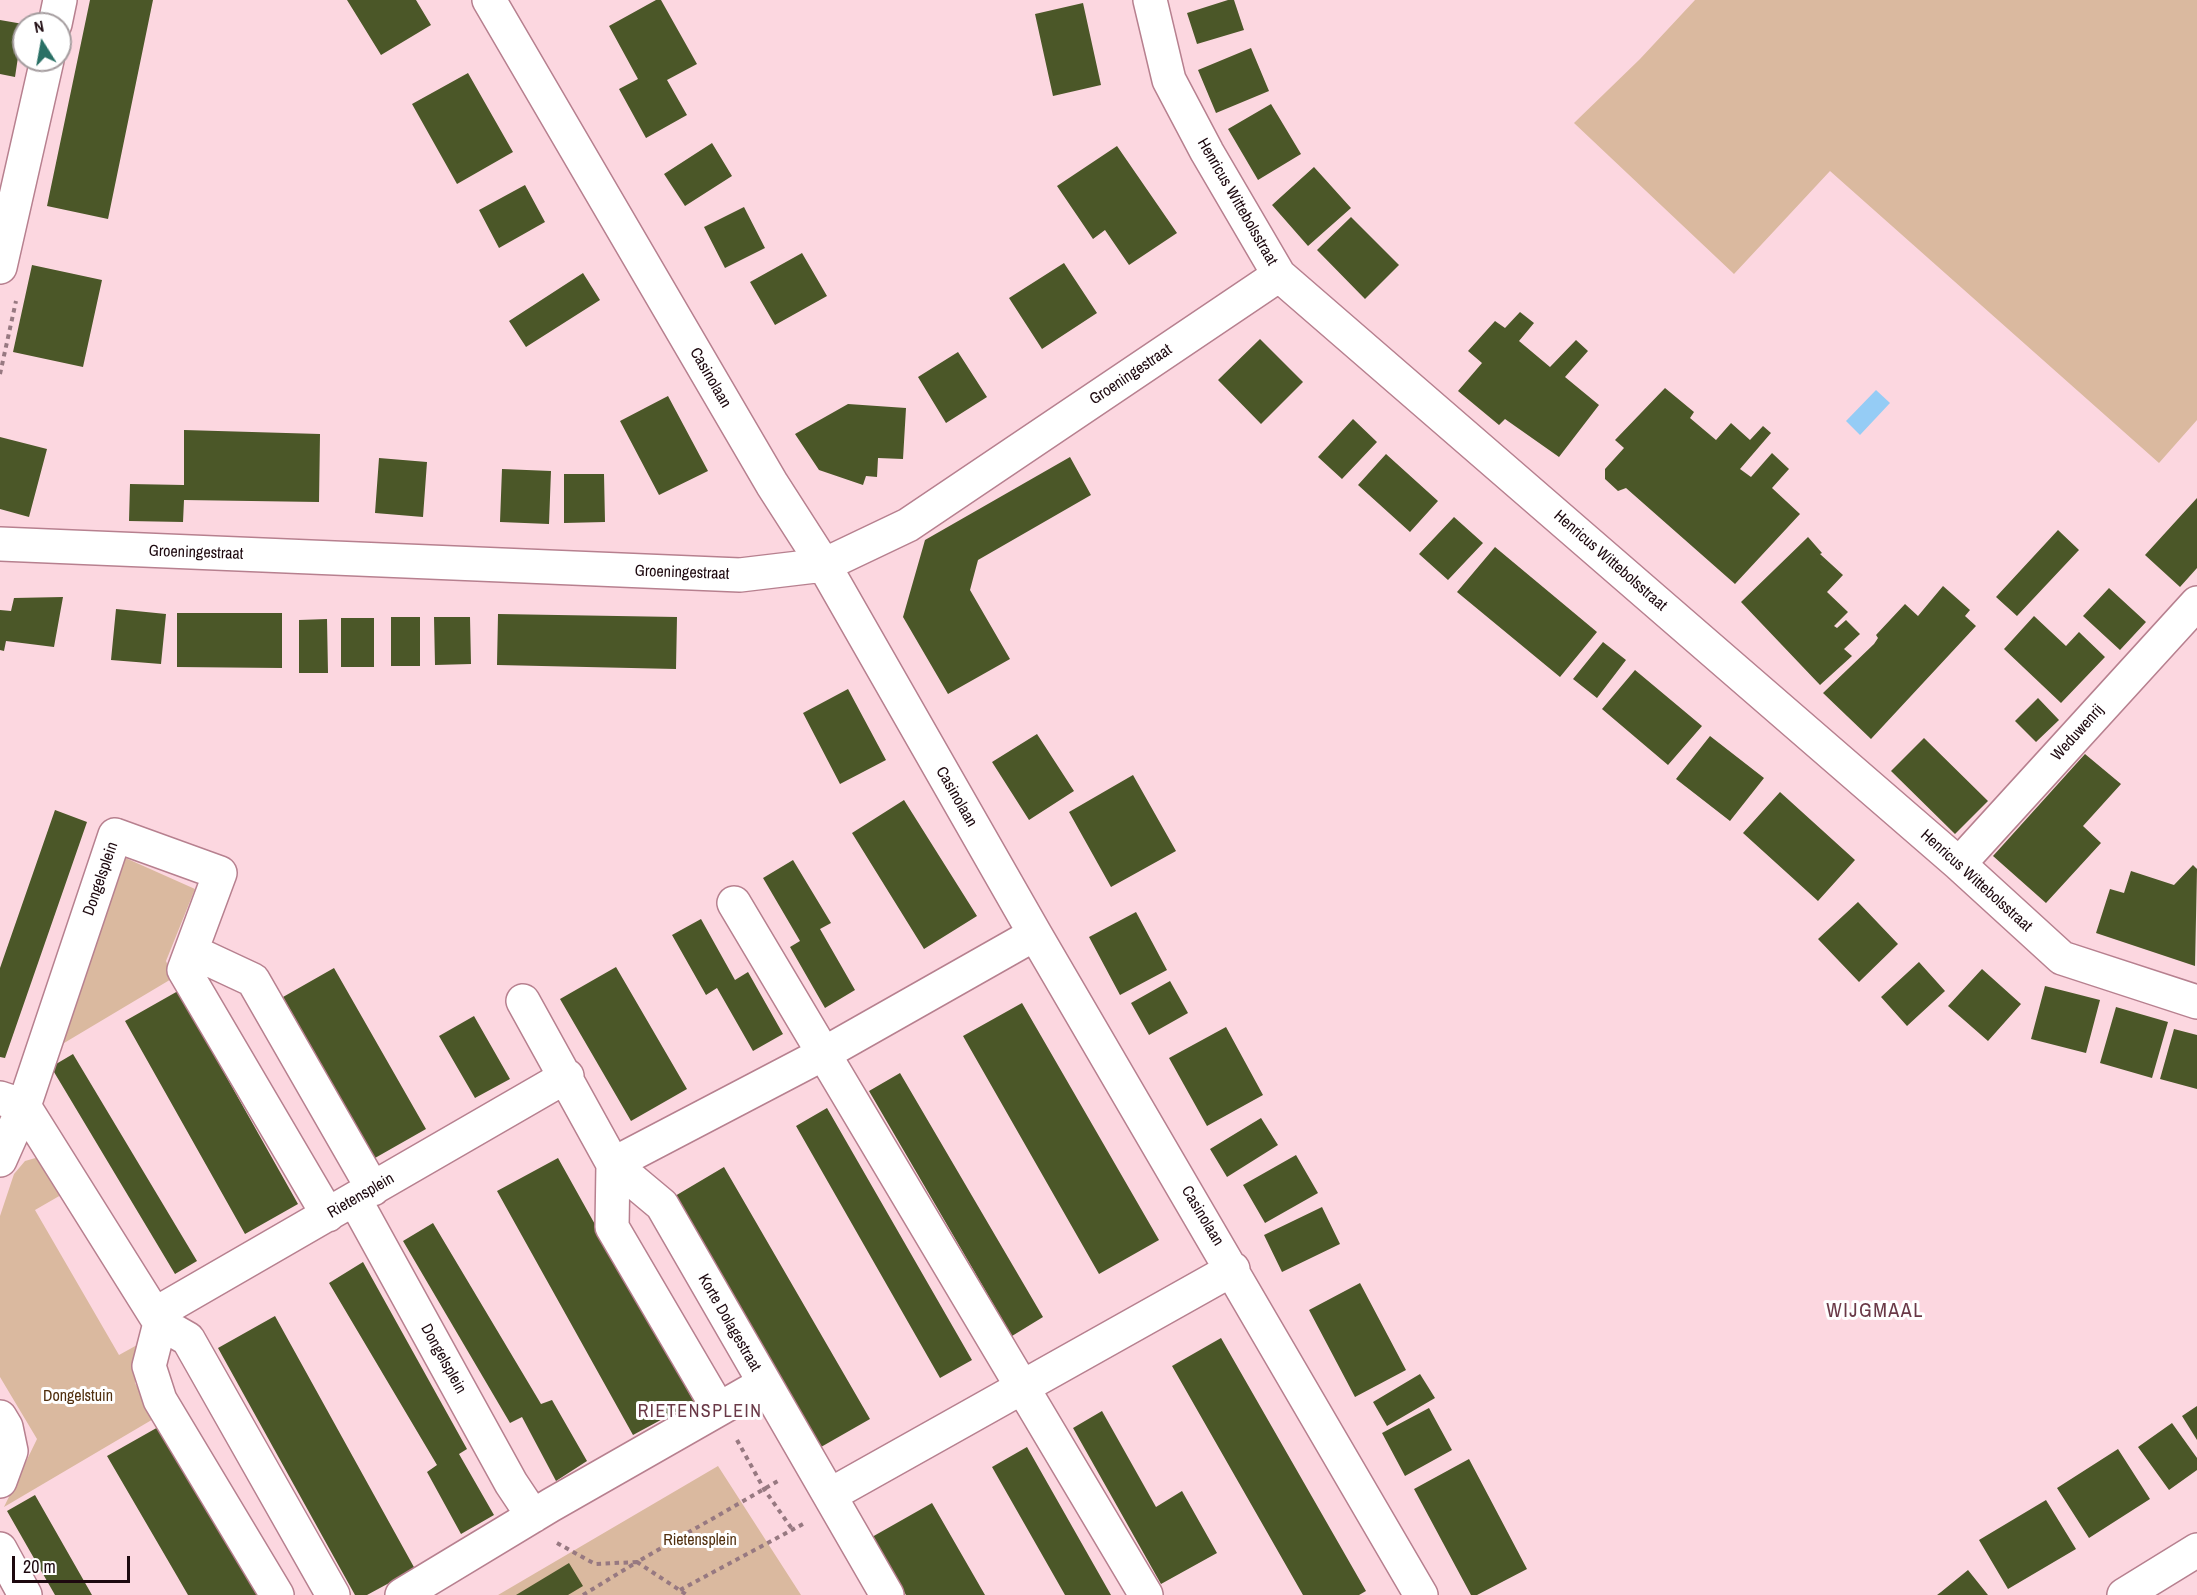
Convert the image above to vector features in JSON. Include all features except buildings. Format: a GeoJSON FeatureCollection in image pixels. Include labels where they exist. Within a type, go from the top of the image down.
{"type":"FeatureCollection","features":[{"type":"Feature","properties":{"kind":"street","name":"Casinolaan"},"geometry":{"type":"LineString","coordinates":[[489,0],[772,484],[824,565],[1035,934],[1233,1269],[1420,1595]]}},
{"type":"Feature","properties":{"kind":"street","name":"Henricus Wittebolsstraat"},"geometry":{"type":"LineString","coordinates":[[1150,0],[1169,80],[1207,152],[1279,275],[1959,864],[2062,958],[2197,1002]]}},
{"type":"Feature","properties":{"kind":"street"},"geometry":{"type":"LineString","coordinates":[[0,267],[44,72]]}},
{"type":"Feature","properties":{"kind":"street","name":"Groeningestraat"},"geometry":{"type":"LineString","coordinates":[[0,544],[740,575],[824,565],[908,525],[1279,275]]}},
{"type":"Feature","properties":{"kind":"street","name":"Weduwenrij"},"geometry":{"type":"LineString","coordinates":[[1959,864],[2197,603]]}},
{"type":"Feature","properties":{"kind":"street","name":"Dongelsplein"},"geometry":{"type":"LineString","coordinates":[[12,1102],[115,835],[220,873],[193,952],[184,970],[352,1201]]}},
{"type":"Feature","properties":{"kind":"street"},"geometry":{"type":"LineString","coordinates":[[734,903],[1146,1595]]}},
{"type":"Feature","properties":{"kind":"street"},"geometry":{"type":"LineString","coordinates":[[613,1164],[825,1053],[1035,934]]}},
{"type":"Feature","properties":{"kind":"street","name":"Dongelsplein"},"geometry":{"type":"LineString","coordinates":[[193,952],[253,980],[352,1201],[533,1516]]}},
{"type":"Feature","properties":{"kind":"street","name":"Korte Dolagestraat"},"geometry":{"type":"LineString","coordinates":[[523,1000],[567,1076],[613,1164],[662,1205],[763,1384],[887,1595]]}},
{"type":"Feature","properties":{"kind":"street","name":"Rietensplein"},"geometry":{"type":"LineString","coordinates":[[158,1318],[352,1201],[567,1076]]}},
{"type":"Feature","properties":{"kind":"street"},"geometry":{"type":"LineString","coordinates":[[0,1160],[12,1102]]}},
{"type":"Feature","properties":{"kind":"street"},"geometry":{"type":"LineString","coordinates":[[12,1102],[158,1318],[188,1339],[333,1595]]}},
{"type":"Feature","properties":{"kind":"street","name":"Korte Dolagestraat"},"geometry":{"type":"LineString","coordinates":[[613,1164],[612,1227],[718,1408]]}},
{"type":"Feature","properties":{"kind":"street"},"geometry":{"type":"LineString","coordinates":[[833,1502],[1022,1387],[1233,1269]]}},
{"type":"Feature","properties":{"kind":"street"},"geometry":{"type":"LineString","coordinates":[[158,1318],[149,1366],[160,1400],[277,1595]]}},
{"type":"Feature","properties":{"kind":"street"},"geometry":{"type":"LineString","coordinates":[[402,1595],[533,1516],[763,1384]]}},
{"type":"Feature","properties":{"kind":"street"},"geometry":{"type":"LineString","coordinates":[[0,1417],[6,1427],[11,1451],[0,1481]]}},
{"type":"Feature","properties":{"kind":"street"},"geometry":{"type":"LineString","coordinates":[[0,1549],[25,1595]]}},
{"type":"Feature","properties":{"kind":"street"},"geometry":{"type":"LineString","coordinates":[[2124,1595],[2197,1550]]}},
{"type":"Feature","properties":{"kind":"path"},"geometry":{"type":"LineString","coordinates":[[718,1408],[764,1489],[792,1529]]}},
{"type":"Feature","properties":{"kind":"path"},"geometry":{"type":"LineString","coordinates":[[583,1595],[809,1462]]}},
{"type":"Feature","properties":{"kind":"path"},"geometry":{"type":"LineString","coordinates":[[680,1590],[792,1529],[833,1502]]}},
{"type":"Feature","properties":{"kind":"path"},"geometry":{"type":"LineString","coordinates":[[533,1516],[551,1540],[595,1564],[637,1562],[687,1595]]}},
{"type":"Feature","properties":{"kind":"green space"},"geometry":{"type":"Polygon","coordinates":[[[1695,0],[2197,0],[2197,420],[2159,463],[1830,171],[1734,274],[1574,123],[1640,59],[1695,0]]]}},
{"type":"Feature","properties":{"kind":"green space"},"geometry":{"type":"Polygon","coordinates":[[[121,856],[195,889],[166,961],[173,978],[49,1052],[121,856]]]}},
{"type":"Feature","properties":{"kind":"green space","name":"Dongelstuin"},"geometry":{"type":"Polygon","coordinates":[[[39,1157],[61,1195],[35,1210],[119,1355],[148,1339],[135,1383],[155,1418],[4,1507],[37,1439],[0,1377],[0,1216],[14,1174],[25,1161],[39,1157]]]}},
{"type":"Feature","properties":{"kind":"green space","name":"Rietensplein"},"geometry":{"type":"Polygon","coordinates":[[[718,1466],[801,1595],[498,1595],[718,1466]]]}},
{"type":"Feature","properties":{"kind":"water"},"geometry":{"type":"Polygon","coordinates":[[[1876,390],[1890,403],[1860,435],[1846,421],[1876,390]]]}},
{"type":"Feature","properties":{"kind":"district","name":"WIJGMAAL"},"geometry":{"type":"Point","coordinates":[1875,1312]}},
{"type":"Feature","properties":{"kind":"district","name":"RIETENSPLEIN"},"geometry":{"type":"Point","coordinates":[700,1412]}}]}
